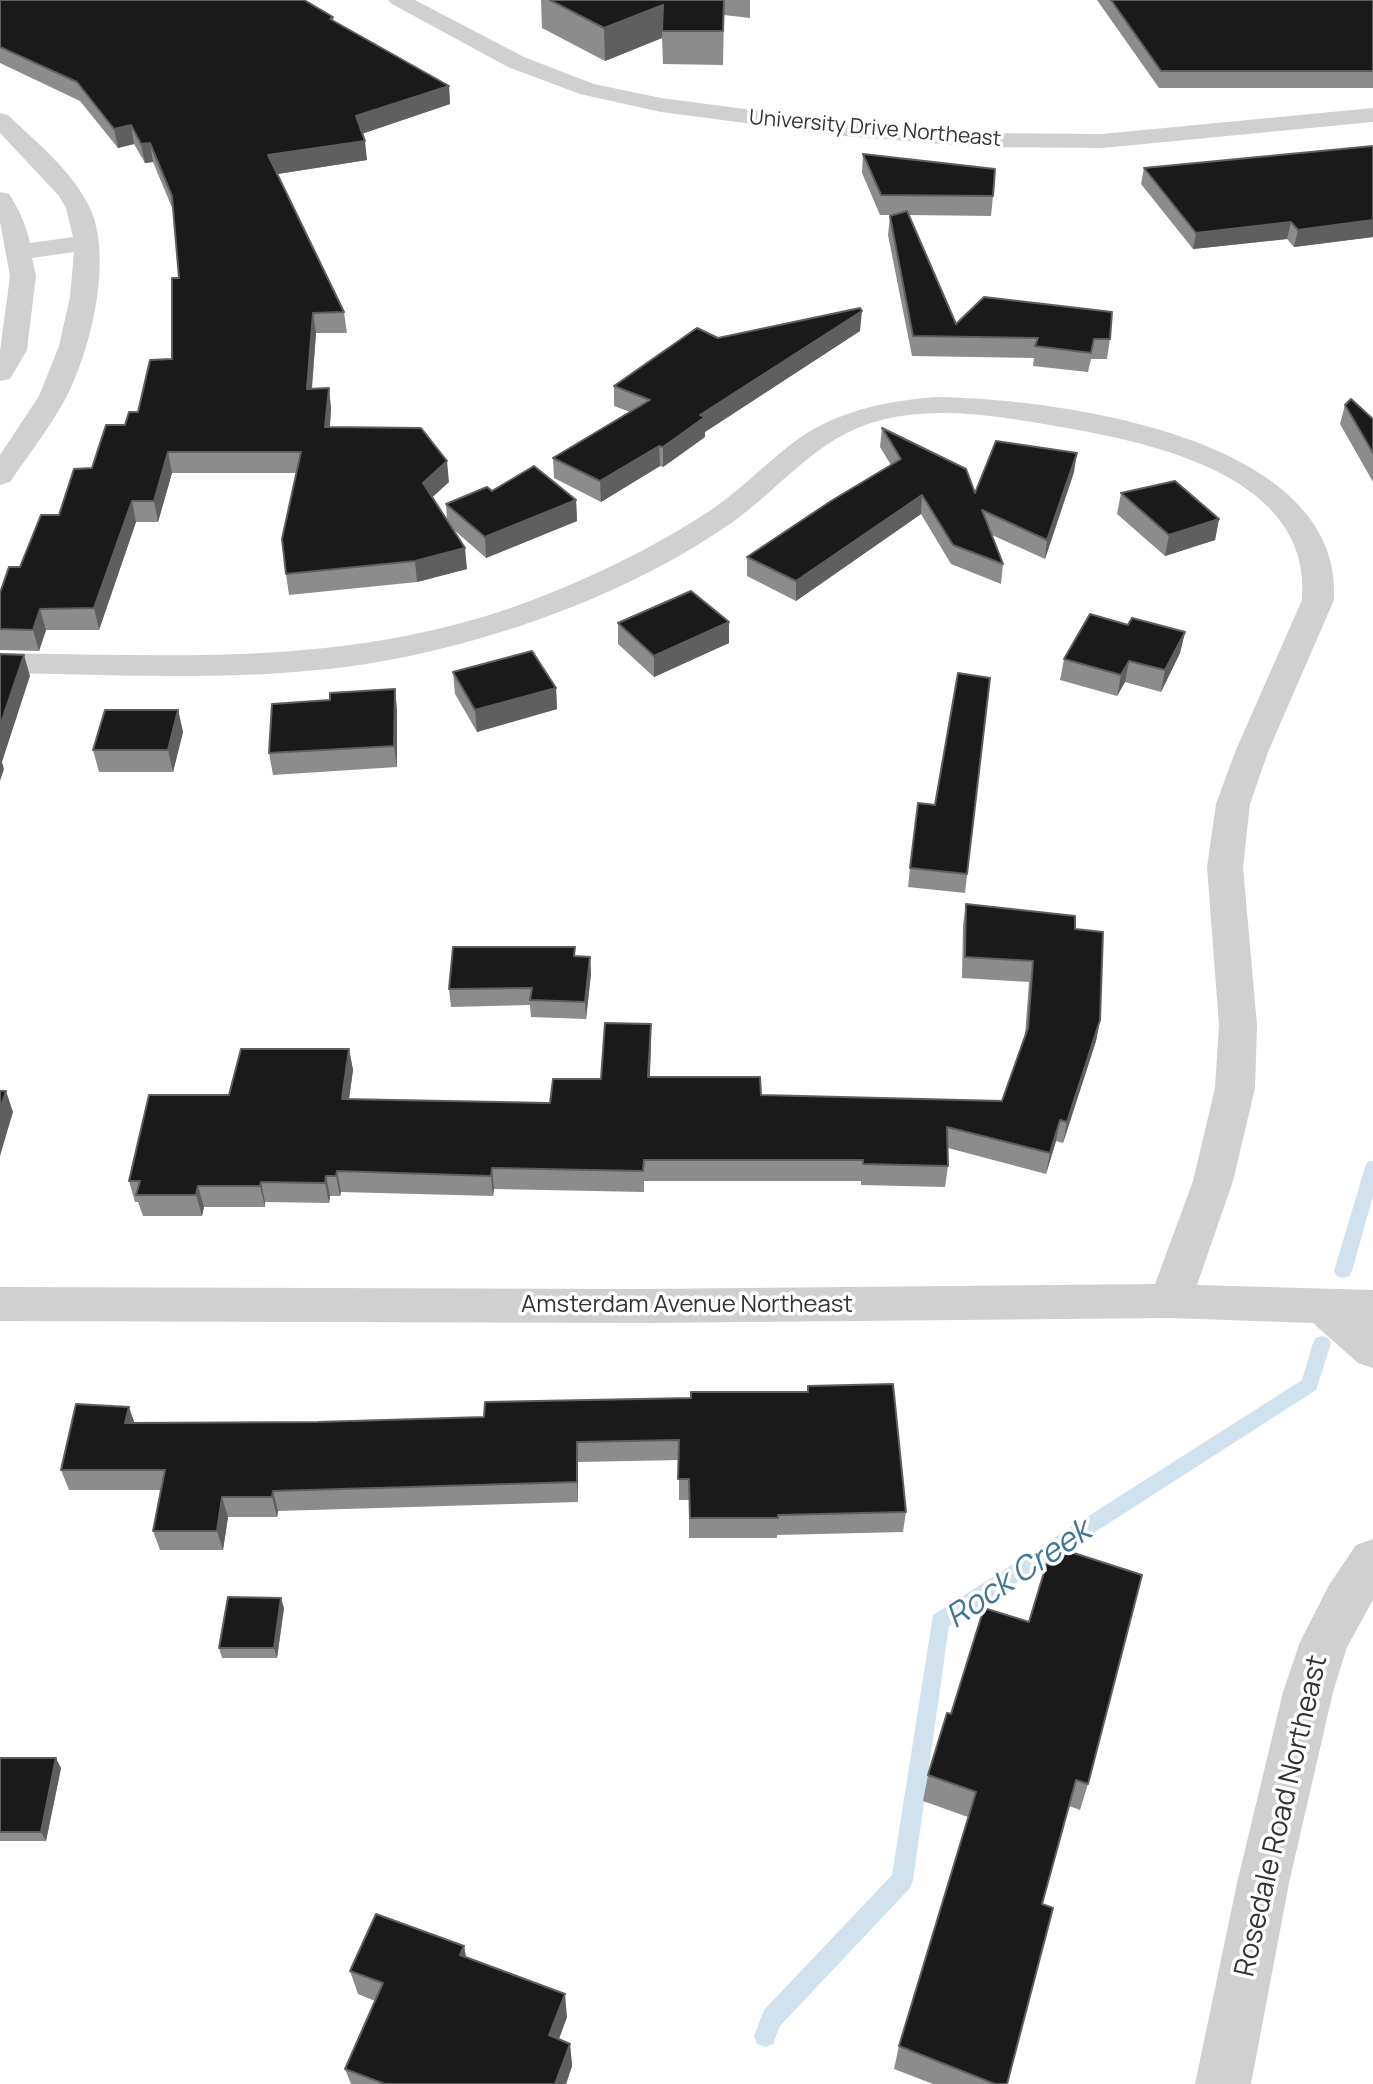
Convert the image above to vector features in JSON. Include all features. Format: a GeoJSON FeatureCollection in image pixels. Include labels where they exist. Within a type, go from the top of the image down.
{"type":"FeatureCollection","features":[{"type":"Feature","properties":{"kind":"street","name":"University Drive Northeast"},"geometry":{"type":"LineString","coordinates":[[399,0],[516,62],[588,89],[661,105],[844,129],[980,140],[1091,141],[1186,135],[1373,115]]}},
{"type":"Feature","properties":{"kind":"street"},"geometry":{"type":"LineString","coordinates":[[0,120],[53,174],[79,209],[88,258],[80,319],[58,388],[0,476]]}},
{"type":"Feature","properties":{"kind":"street"},"geometry":{"type":"LineString","coordinates":[[0,200],[14,225],[23,276],[14,350],[0,373]]}},
{"type":"Feature","properties":{"kind":"street"},"geometry":{"type":"LineString","coordinates":[[19,252],[85,243]]}},
{"type":"Feature","properties":{"kind":"street"},"geometry":{"type":"LineString","coordinates":[[0,663],[251,665],[389,651],[477,630],[550,606],[611,579],[719,517],[757,489],[797,453],[832,431],[874,413],[902,408],[980,406],[1104,426],[1213,456],[1246,474],[1270,493],[1301,526],[1311,546],[1321,580],[1318,600],[1248,760],[1232,805],[1226,848],[1225,896],[1236,1024],[1236,1086],[1217,1162],[1170,1301]]}},
{"type":"Feature","properties":{"kind":"street","name":"Amsterdam Avenue Northeast"},"geometry":{"type":"LineString","coordinates":[[0,1304],[643,1307],[1170,1301],[1373,1308]]}},
{"type":"Feature","properties":{"kind":"street"},"geometry":{"type":"LineString","coordinates":[[1322,1307],[1348,1326],[1373,1350]]}},
{"type":"Feature","properties":{"kind":"street","name":"Rosedale Road Northeast"},"geometry":{"type":"LineString","coordinates":[[1223,2084],[1263,1884],[1308,1692],[1324,1642],[1346,1600],[1373,1560]]}},
{"type":"Feature","properties":{"kind":"building"},"geometry":{"type":"Polygon","coordinates":[[[0,0],[304,0],[333,17],[330,19],[449,86],[356,116],[365,141],[268,155],[344,312],[313,313],[307,389],[329,388],[325,427],[421,428],[447,461],[423,483],[465,548],[415,561],[286,574],[282,539],[301,452],[168,452],[154,501],[132,501],[94,608],[40,609],[33,630],[0,629],[0,593],[9,567],[20,567],[41,515],[59,515],[74,469],[92,468],[106,425],[125,425],[129,412],[138,412],[150,360],[172,359],[172,278],[179,278],[172,196],[150,143],[141,144],[131,125],[114,129],[77,82],[0,47],[0,0]]]}},
{"type":"Feature","properties":{"kind":"building"},"geometry":{"type":"Polygon","coordinates":[[[550,0],[724,0],[723,31],[662,31],[663,5],[604,28],[550,0]]]}},
{"type":"Feature","properties":{"kind":"building"},"geometry":{"type":"Polygon","coordinates":[[[1111,0],[1373,0],[1373,71],[1161,71],[1111,0]]]}},
{"type":"Feature","properties":{"kind":"building"},"geometry":{"type":"Polygon","coordinates":[[[1373,146],[1373,220],[1298,230],[1291,222],[1196,233],[1144,168],[1373,146]]]}},
{"type":"Feature","properties":{"kind":"building"},"geometry":{"type":"Polygon","coordinates":[[[863,154],[995,169],[993,196],[881,195],[863,154]]]}},
{"type":"Feature","properties":{"kind":"building"},"geometry":{"type":"Polygon","coordinates":[[[907,211],[956,324],[984,297],[1112,312],[1110,339],[1094,339],[1091,353],[1035,346],[1038,338],[913,336],[890,216],[907,211]]]}},
{"type":"Feature","properties":{"kind":"building"},"geometry":{"type":"Polygon","coordinates":[[[860,308],[862,311],[700,415],[705,417],[663,447],[659,446],[600,481],[553,458],[650,400],[614,386],[697,328],[718,338],[860,308]]]}},
{"type":"Feature","properties":{"kind":"building"},"geometry":{"type":"Polygon","coordinates":[[[1351,399],[1373,419],[1373,453],[1345,405],[1351,399]]]}},
{"type":"Feature","properties":{"kind":"building"},"geometry":{"type":"Polygon","coordinates":[[[882,428],[966,469],[975,493],[996,441],[1077,453],[1047,540],[982,510],[1003,564],[953,545],[922,495],[796,581],[747,557],[831,501],[901,459],[882,428]]]}},
{"type":"Feature","properties":{"kind":"building"},"geometry":{"type":"Polygon","coordinates":[[[534,466],[576,500],[485,537],[446,504],[487,487],[492,491],[534,466]]]}},
{"type":"Feature","properties":{"kind":"building"},"geometry":{"type":"Polygon","coordinates":[[[1175,481],[1219,519],[1169,535],[1121,493],[1175,481]]]}},
{"type":"Feature","properties":{"kind":"building"},"geometry":{"type":"Polygon","coordinates":[[[691,591],[729,622],[654,656],[618,623],[691,591]]]}},
{"type":"Feature","properties":{"kind":"building"},"geometry":{"type":"Polygon","coordinates":[[[1090,614],[1128,625],[1132,618],[1185,632],[1165,670],[1129,661],[1121,675],[1064,659],[1090,614]]]}},
{"type":"Feature","properties":{"kind":"building"},"geometry":{"type":"Polygon","coordinates":[[[532,651],[556,688],[475,710],[453,672],[532,651]]]}},
{"type":"Feature","properties":{"kind":"building"},"geometry":{"type":"Polygon","coordinates":[[[0,654],[24,655],[0,726],[0,654]]]}},
{"type":"Feature","properties":{"kind":"building"},"geometry":{"type":"Polygon","coordinates":[[[958,673],[990,678],[967,874],[910,868],[918,803],[935,805],[958,673]]]}},
{"type":"Feature","properties":{"kind":"building"},"geometry":{"type":"Polygon","coordinates":[[[395,689],[394,746],[269,753],[272,704],[330,700],[330,693],[395,689]]]}},
{"type":"Feature","properties":{"kind":"building"},"geometry":{"type":"Polygon","coordinates":[[[105,710],[178,710],[168,750],[93,750],[105,710]]]}},
{"type":"Feature","properties":{"kind":"building"},"geometry":{"type":"Polygon","coordinates":[[[966,904],[1075,916],[1075,929],[1103,932],[1100,1020],[1067,1122],[1060,1120],[1050,1153],[947,1127],[948,1166],[863,1164],[863,1160],[644,1160],[643,1171],[492,1168],[491,1176],[337,1171],[336,1176],[326,1176],[325,1183],[261,1182],[260,1186],[198,1186],[196,1195],[136,1195],[140,1181],[129,1181],[149,1095],[229,1095],[241,1049],[349,1049],[342,1099],[550,1103],[553,1079],[601,1079],[605,1023],[651,1024],[648,1077],[760,1077],[761,1095],[1002,1101],[1028,1028],[1033,961],[965,957],[966,904]]]}},
{"type":"Feature","properties":{"kind":"building"},"geometry":{"type":"Polygon","coordinates":[[[453,947],[575,947],[574,956],[590,957],[585,1002],[530,1000],[532,988],[449,989],[453,947]]]}},
{"type":"Feature","properties":{"kind":"building"},"geometry":{"type":"Polygon","coordinates":[[[0,1091],[6,1091],[0,1109],[0,1091]]]}},
{"type":"Feature","properties":{"kind":"building"},"geometry":{"type":"Polygon","coordinates":[[[893,1384],[906,1512],[778,1515],[778,1518],[690,1518],[689,1479],[678,1479],[679,1440],[577,1442],[577,1482],[273,1491],[272,1497],[222,1497],[217,1531],[153,1531],[165,1470],[61,1470],[76,1404],[129,1407],[125,1423],[318,1422],[484,1417],[485,1402],[691,1398],[691,1392],[808,1392],[808,1386],[893,1384]]]}},
{"type":"Feature","properties":{"kind":"building"},"geometry":{"type":"Polygon","coordinates":[[[1052,1546],[1142,1575],[1088,1784],[1076,1780],[1042,1904],[1053,1908],[1007,2084],[995,2084],[899,2046],[976,1792],[928,1775],[947,1713],[951,1714],[984,1608],[1029,1622],[1052,1546]]]}},
{"type":"Feature","properties":{"kind":"building"},"geometry":{"type":"Polygon","coordinates":[[[228,1597],[281,1598],[274,1648],[219,1648],[228,1597]]]}},
{"type":"Feature","properties":{"kind":"building"},"geometry":{"type":"Polygon","coordinates":[[[0,1758],[56,1758],[41,1832],[0,1832],[0,1758]]]}},
{"type":"Feature","properties":{"kind":"building"},"geometry":{"type":"Polygon","coordinates":[[[376,1914],[464,1946],[460,1955],[565,1994],[549,2035],[570,2044],[555,2084],[385,2084],[345,2069],[383,1983],[350,1971],[376,1914]]]}},
{"type":"Feature","properties":{"kind":"waterway","name":"Rock Creek"},"geometry":{"type":"LineString","coordinates":[[1343,1271],[1373,1167]]}},
{"type":"Feature","properties":{"kind":"waterway","name":"Rock Creek"},"geometry":{"type":"LineString","coordinates":[[765,2036],[772,2018],[902,1880],[940,1621],[1310,1385],[1322,1343]]}}]}
